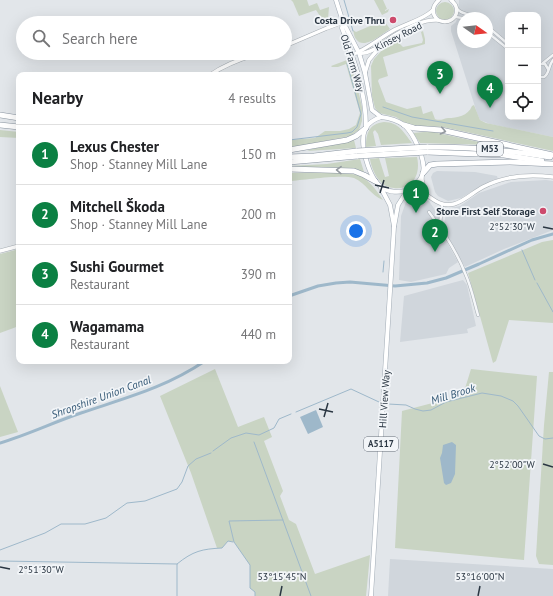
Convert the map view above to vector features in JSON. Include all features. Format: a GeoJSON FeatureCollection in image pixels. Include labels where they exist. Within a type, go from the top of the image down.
{"type":"FeatureCollection","features":[{"type":"Feature","properties":{"kind":"highway"},"geometry":{"type":"LineString","coordinates":[[0,115],[16,119]]}},
{"type":"Feature","properties":{"kind":"highway"},"geometry":{"type":"LineString","coordinates":[[0,119],[16,120]]}},
{"type":"Feature","properties":{"kind":"highway"},"geometry":{"type":"LineString","coordinates":[[0,125],[16,127]]}},
{"type":"Feature","properties":{"kind":"highway"},"geometry":{"type":"LineString","coordinates":[[404,125],[414,128],[441,130],[553,155]]}},
{"type":"Feature","properties":{"kind":"highway"},"geometry":{"type":"LineString","coordinates":[[292,149],[347,140],[356,136],[366,127]]}},
{"type":"Feature","properties":{"kind":"highway","name":"M53"},"geometry":{"type":"LineString","coordinates":[[292,157],[470,148],[553,158]]}},
{"type":"Feature","properties":{"kind":"highway","name":"M53"},"geometry":{"type":"LineString","coordinates":[[427,149],[504,155],[553,163]]}},
{"type":"Feature","properties":{"kind":"highway","name":"M53"},"geometry":{"type":"LineString","coordinates":[[292,162],[357,154]]}},
{"type":"Feature","properties":{"kind":"highway"},"geometry":{"type":"LineString","coordinates":[[423,174],[430,165],[437,164],[510,162],[553,163]]}},
{"type":"Feature","properties":{"kind":"highway"},"geometry":{"type":"LineString","coordinates":[[292,169],[354,171],[375,181]]}},
{"type":"Feature","properties":{"kind":"main road","name":"Old Farm Way"},"geometry":{"type":"LineString","coordinates":[[336,0],[343,22],[359,52],[365,73],[370,105],[375,113],[381,117]]}},
{"type":"Feature","properties":{"kind":"main road","name":"Old Farm Way"},"geometry":{"type":"LineString","coordinates":[[343,22],[342,28],[356,65],[363,97],[366,127]]}},
{"type":"Feature","properties":{"kind":"main road"},"geometry":{"type":"LineString","coordinates":[[381,117],[392,119],[404,125],[411,134],[424,162],[423,174],[418,182],[408,190],[390,192],[381,187],[375,181],[366,159],[364,148],[363,134],[366,127],[374,120],[381,117]]}},
{"type":"Feature","properties":{"kind":"main road","name":"Hill View Way"},"geometry":{"type":"LineString","coordinates":[[381,187],[390,205],[394,227]]}},
{"type":"Feature","properties":{"kind":"main road","name":"Hill View Way"},"geometry":{"type":"LineString","coordinates":[[371,596],[394,227],[398,205],[408,190]]}},
{"type":"Feature","properties":{"kind":"street"},"geometry":{"type":"LineString","coordinates":[[438,20],[434,16],[433,10],[435,3],[439,0]]}},
{"type":"Feature","properties":{"kind":"street"},"geometry":{"type":"LineString","coordinates":[[451,0],[456,7],[466,12]]}},
{"type":"Feature","properties":{"kind":"street"},"geometry":{"type":"LineString","coordinates":[[455,17],[456,0]]}},
{"type":"Feature","properties":{"kind":"street","name":"Kinsey Road"},"geometry":{"type":"LineString","coordinates":[[352,55],[394,30],[428,14],[433,10]]}},
{"type":"Feature","properties":{"kind":"street","name":"Kinsey Road"},"geometry":{"type":"LineString","coordinates":[[359,52],[363,53],[381,46],[406,29],[430,20],[446,22],[455,17]]}},
{"type":"Feature","properties":{"kind":"street"},"geometry":{"type":"LineString","coordinates":[[292,43],[343,22]]}},
{"type":"Feature","properties":{"kind":"street"},"geometry":{"type":"LineString","coordinates":[[493,31],[505,41]]}},
{"type":"Feature","properties":{"kind":"street"},"geometry":{"type":"LineString","coordinates":[[493,37],[507,48]]}},
{"type":"Feature","properties":{"kind":"street"},"geometry":{"type":"LineString","coordinates":[[365,73],[369,60],[381,46]]}},
{"type":"Feature","properties":{"kind":"street"},"geometry":{"type":"LineString","coordinates":[[548,69],[543,63],[553,55]]}},
{"type":"Feature","properties":{"kind":"street"},"geometry":{"type":"LineString","coordinates":[[216,72],[241,60]]}},
{"type":"Feature","properties":{"kind":"street"},"geometry":{"type":"LineString","coordinates":[[541,78],[546,76],[549,65],[553,60]]}},
{"type":"Feature","properties":{"kind":"street"},"geometry":{"type":"LineString","coordinates":[[423,174],[422,180],[425,193]]}},
{"type":"Feature","properties":{"kind":"street"},"geometry":{"type":"LineString","coordinates":[[408,190],[425,193],[431,199],[442,204],[453,204],[483,187],[506,179],[519,176],[553,177]]}},
{"type":"Feature","properties":{"kind":"street"},"geometry":{"type":"LineString","coordinates":[[440,226],[442,204]]}},
{"type":"Feature","properties":{"kind":"street"},"geometry":{"type":"LineString","coordinates":[[429,212],[440,226],[462,265],[478,315]]}},
{"type":"Feature","properties":{"kind":"street"},"geometry":{"type":"LineString","coordinates":[[0,251],[16,247]]}},
{"type":"Feature","properties":{"kind":"shaded area"},"geometry":{"type":"Polygon","coordinates":[[[459,0],[553,0],[553,137],[490,124],[480,120],[451,31],[451,26],[456,22],[457,18],[457,48],[493,48],[493,12],[458,12],[459,0]]]}},
{"type":"Feature","properties":{"kind":"shaded area"},"geometry":{"type":"Polygon","coordinates":[[[437,171],[475,172],[497,176],[498,180],[476,189],[461,198],[448,201],[438,196],[435,192],[431,177],[433,173],[437,171]]]}},
{"type":"Feature","properties":{"kind":"shaded area"},"geometry":{"type":"Polygon","coordinates":[[[553,181],[553,230],[504,249],[465,267],[443,229],[447,209],[460,206],[479,193],[511,182],[553,181]]]}},
{"type":"Feature","properties":{"kind":"shaded area"},"geometry":{"type":"Polygon","coordinates":[[[420,198],[429,201],[439,216],[439,228],[458,262],[449,268],[446,274],[411,282],[399,280],[401,216],[406,202],[420,198]]]}},
{"type":"Feature","properties":{"kind":"shaded area"},"geometry":{"type":"Polygon","coordinates":[[[463,280],[467,285],[476,326],[467,329],[468,333],[400,342],[404,296],[463,280]]]}},
{"type":"Feature","properties":{"kind":"shaded area"},"geometry":{"type":"Polygon","coordinates":[[[390,559],[553,569],[553,596],[388,596],[390,559]]]}},
{"type":"Feature","properties":{"kind":"green space"},"geometry":{"type":"Polygon","coordinates":[[[291,0],[307,0],[309,6],[317,3],[320,10],[329,7],[328,19],[321,22],[322,19],[316,10],[299,16],[291,0]]]}},
{"type":"Feature","properties":{"kind":"green space"},"geometry":{"type":"Polygon","coordinates":[[[374,0],[383,0],[387,9],[385,11],[389,9],[388,12],[382,15],[374,0]]]}},
{"type":"Feature","properties":{"kind":"green space"},"geometry":{"type":"Polygon","coordinates":[[[445,2],[451,5],[454,11],[451,17],[445,20],[439,17],[436,11],[439,5],[445,2]]]}},
{"type":"Feature","properties":{"kind":"green space"},"geometry":{"type":"Polygon","coordinates":[[[385,22],[390,29],[373,40],[364,43],[359,42],[355,38],[353,30],[356,32],[377,23],[385,22]]]}},
{"type":"Feature","properties":{"kind":"green space"},"geometry":{"type":"Polygon","coordinates":[[[423,31],[425,44],[383,57],[388,76],[379,79],[378,81],[386,102],[407,109],[421,106],[423,114],[432,111],[435,119],[439,120],[462,116],[474,105],[480,120],[486,123],[553,137],[553,151],[443,127],[408,125],[396,117],[379,113],[375,108],[372,96],[371,66],[374,59],[385,47],[396,40],[403,47],[422,43],[423,40],[421,32],[423,31]]]}},
{"type":"Feature","properties":{"kind":"green space"},"geometry":{"type":"Polygon","coordinates":[[[347,60],[351,65],[362,107],[362,121],[359,130],[350,136],[292,147],[292,140],[315,138],[325,131],[340,131],[349,129],[356,125],[360,113],[346,64],[338,67],[331,66],[347,60]]]}},
{"type":"Feature","properties":{"kind":"green space"},"geometry":{"type":"Polygon","coordinates":[[[389,122],[397,126],[404,132],[412,143],[381,145],[378,134],[375,130],[373,132],[376,146],[366,147],[369,130],[375,125],[389,122]]]}},
{"type":"Feature","properties":{"kind":"green space"},"geometry":{"type":"Polygon","coordinates":[[[0,130],[16,132],[16,138],[0,137],[0,130]]]}},
{"type":"Feature","properties":{"kind":"green space"},"geometry":{"type":"Polygon","coordinates":[[[433,132],[493,145],[420,143],[413,133],[433,132]]]}},
{"type":"Feature","properties":{"kind":"green space"},"geometry":{"type":"Polygon","coordinates":[[[354,140],[356,148],[307,151],[312,149],[354,140]]]}},
{"type":"Feature","properties":{"kind":"green space"},"geometry":{"type":"Polygon","coordinates":[[[417,157],[418,169],[414,180],[411,184],[401,188],[394,188],[384,185],[375,174],[370,159],[379,158],[385,177],[389,176],[385,158],[417,157]]]}},
{"type":"Feature","properties":{"kind":"green space"},"geometry":{"type":"Polygon","coordinates":[[[360,159],[364,172],[352,168],[292,167],[292,166],[327,164],[360,159]]]}},
{"type":"Feature","properties":{"kind":"green space"},"geometry":{"type":"Polygon","coordinates":[[[292,173],[354,174],[364,178],[370,183],[383,200],[375,196],[362,183],[354,178],[332,177],[292,181],[292,173]]]}},
{"type":"Feature","properties":{"kind":"green space"},"geometry":{"type":"Polygon","coordinates":[[[553,240],[553,323],[509,320],[496,361],[493,363],[468,273],[542,242],[553,240]]]}},
{"type":"Feature","properties":{"kind":"green space"},"geometry":{"type":"Polygon","coordinates":[[[16,250],[16,327],[0,333],[0,254],[16,250]]]}},
{"type":"Feature","properties":{"kind":"green space"},"geometry":{"type":"Polygon","coordinates":[[[215,369],[238,427],[264,417],[272,437],[264,441],[283,491],[280,496],[289,520],[296,524],[315,574],[370,555],[366,596],[255,596],[255,592],[250,588],[250,565],[234,542],[228,541],[222,548],[217,548],[191,473],[160,396],[215,369]]]}},
{"type":"Feature","properties":{"kind":"green space"},"geometry":{"type":"Polygon","coordinates":[[[471,369],[537,376],[524,560],[395,548],[402,411],[463,395],[471,369]]]}},
{"type":"Feature","properties":{"kind":"green space"},"geometry":{"type":"Polygon","coordinates":[[[549,372],[553,372],[553,565],[539,564],[536,556],[544,425],[549,372]]]}},
{"type":"Feature","properties":{"kind":"green space"},"geometry":{"type":"Polygon","coordinates":[[[0,386],[18,432],[0,437],[0,386]]]}},
{"type":"Feature","properties":{"kind":"water"},"geometry":{"type":"Polygon","coordinates":[[[316,410],[323,427],[308,434],[300,417],[316,410]]]}},
{"type":"Feature","properties":{"kind":"water"},"geometry":{"type":"Polygon","coordinates":[[[452,442],[456,445],[455,474],[451,483],[446,485],[444,483],[440,458],[443,445],[452,442]]]}},
{"type":"Feature","properties":{"kind":"waterway"},"geometry":{"type":"LineString","coordinates":[[344,0],[353,31]]}},
{"type":"Feature","properties":{"kind":"waterway"},"geometry":{"type":"LineString","coordinates":[[292,140],[347,133],[352,132],[357,127],[361,114],[347,63]]}},
{"type":"Feature","properties":{"kind":"waterway"},"geometry":{"type":"LineString","coordinates":[[383,107],[412,117],[493,131]]}},
{"type":"Feature","properties":{"kind":"waterway","name":"Shropshire Union Canal"},"geometry":{"type":"LineString","coordinates":[[292,295],[318,286],[336,283],[350,282],[395,286],[427,283],[446,278],[532,240],[553,234]]}},
{"type":"Feature","properties":{"kind":"waterway"},"geometry":{"type":"LineString","coordinates":[[522,250],[535,280]]}},
{"type":"Feature","properties":{"kind":"waterway"},"geometry":{"type":"LineString","coordinates":[[383,272],[384,261]]}},
{"type":"Feature","properties":{"kind":"waterway"},"geometry":{"type":"LineString","coordinates":[[537,283],[553,312]]}},
{"type":"Feature","properties":{"kind":"waterway","name":"Shropshire Union Canal"},"geometry":{"type":"LineString","coordinates":[[0,443],[144,392],[175,378],[200,364]]}},
{"type":"Feature","properties":{"kind":"waterway","name":"Mill Brook"},"geometry":{"type":"LineString","coordinates":[[296,412],[351,389],[379,402]]}},
{"type":"Feature","properties":{"kind":"waterway","name":"Mill Brook"},"geometry":{"type":"LineString","coordinates":[[388,404],[406,405],[423,411],[431,410],[446,402],[482,393],[501,396],[513,401],[518,406],[539,436],[545,439],[553,438]]}},
{"type":"Feature","properties":{"kind":"waterway","name":"Mill Brook"},"geometry":{"type":"LineString","coordinates":[[213,451],[231,438],[246,433],[259,435],[274,428],[279,419],[291,414]]}},
{"type":"Feature","properties":{"kind":"waterway"},"geometry":{"type":"LineString","coordinates":[[254,442],[311,596]]}},
{"type":"Feature","properties":{"kind":"waterway","name":"Mill Brook"},"geometry":{"type":"LineString","coordinates":[[0,550],[45,533],[61,524],[85,524],[106,518],[127,503],[145,501],[177,489],[182,482],[188,466],[196,459],[211,453]]}},
{"type":"Feature","properties":{"kind":"waterway"},"geometry":{"type":"LineString","coordinates":[[255,596],[255,592],[250,588],[250,565],[234,542],[229,521],[283,520]]}},
{"type":"Feature","properties":{"kind":"waterway"},"geometry":{"type":"LineString","coordinates":[[177,596],[177,564],[193,553],[209,549],[222,548],[228,541],[233,542]]}},
{"type":"Feature","properties":{"kind":"waterway"},"geometry":{"type":"LineString","coordinates":[[0,561],[177,564]]}},
{"type":"Feature","properties":{"kind":"place","name":"Costa Drive Thru"},"geometry":{"type":"Point","coordinates":[393,20]}},
{"type":"Feature","properties":{"kind":"place","name":"Sushi Gourmet"},"geometry":{"type":"Point","coordinates":[440,94]}},
{"type":"Feature","properties":{"kind":"place","name":"Wagamama"},"geometry":{"type":"Point","coordinates":[490,108]}},
{"type":"Feature","properties":{"kind":"place","name":"Store First Self Storage"},"geometry":{"type":"Point","coordinates":[543,211]}},
{"type":"Feature","properties":{"kind":"place","name":"Lexus Chester"},"geometry":{"type":"Point","coordinates":[416,213]}},
{"type":"Feature","properties":{"kind":"place","name":"Mitchell Škoda"},"geometry":{"type":"Point","coordinates":[435,252]}}]}
